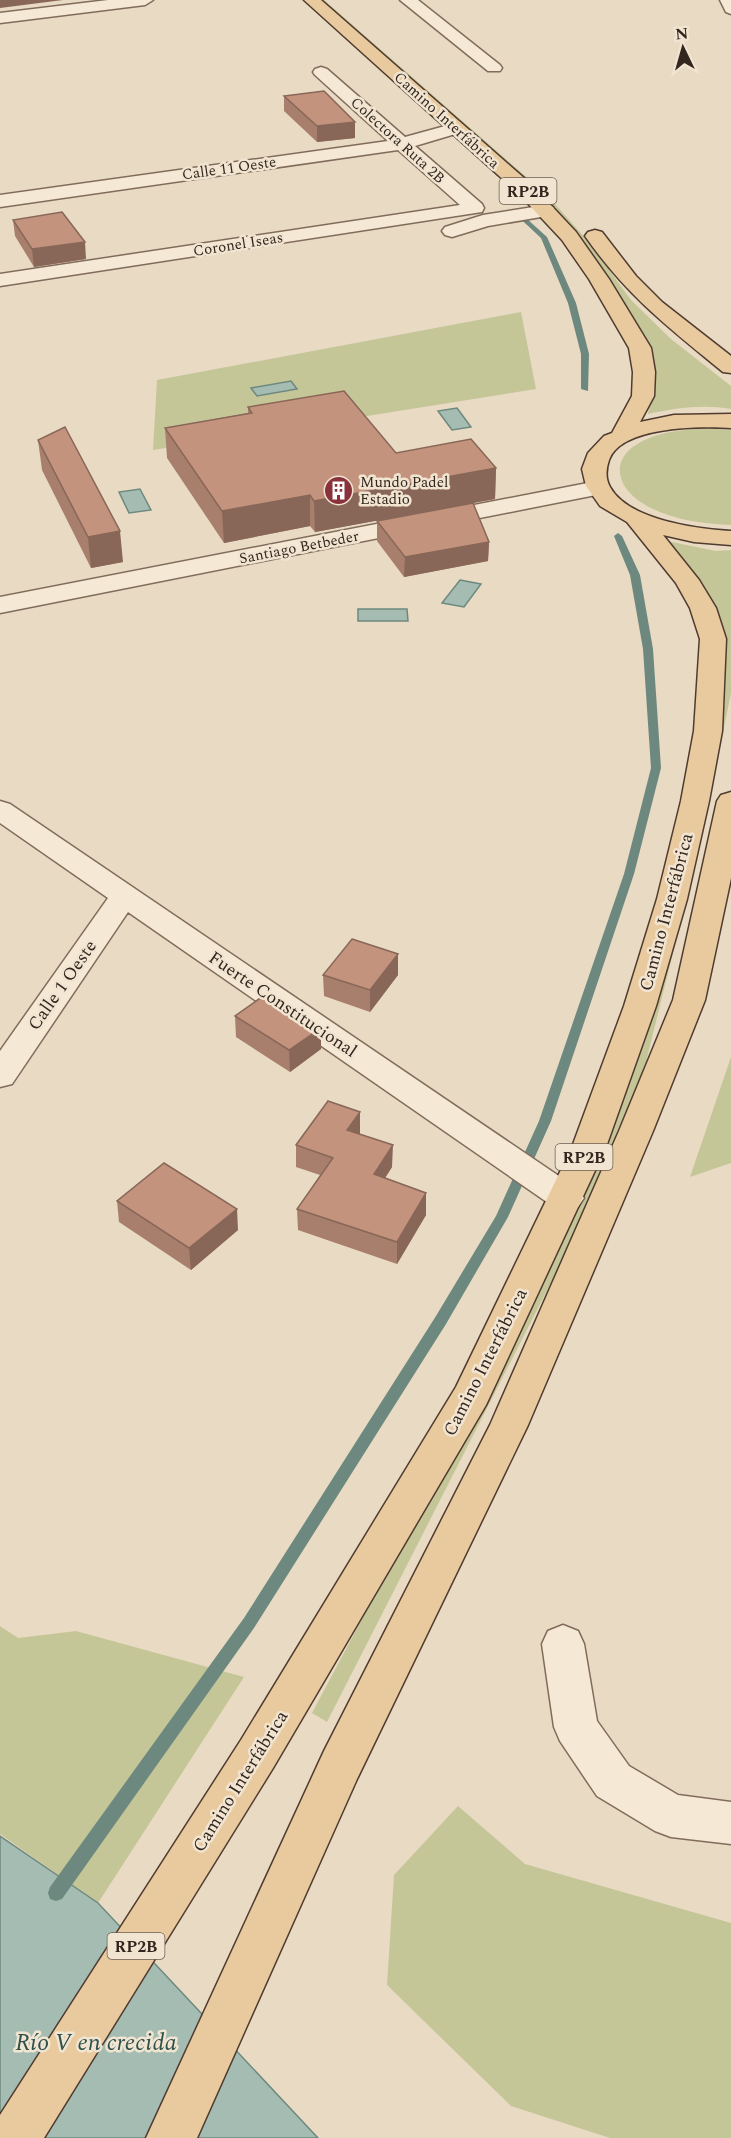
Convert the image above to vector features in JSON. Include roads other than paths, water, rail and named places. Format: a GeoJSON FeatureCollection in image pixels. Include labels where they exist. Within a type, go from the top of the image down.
{"type":"FeatureCollection","features":[{"type":"Feature","properties":{"kind":"main road","name":"Camino Interfábrica"},"geometry":{"type":"LineString","coordinates":[[312,0],[456,128],[546,211],[569,236],[599,279],[640,348],[644,372],[643,396],[621,436]]}},
{"type":"Feature","properties":{"kind":"main road"},"geometry":{"type":"LineString","coordinates":[[338,0],[356,15]]}},
{"type":"Feature","properties":{"kind":"main road"},"geometry":{"type":"LineString","coordinates":[[581,220],[628,280],[655,306],[731,368]]}},
{"type":"Feature","properties":{"kind":"main road","name":"Camino Interfábrica"},"geometry":{"type":"LineString","coordinates":[[731,421],[680,420],[648,426],[621,436],[602,451],[594,469],[598,488],[613,504],[637,519],[675,532],[731,538]]}},
{"type":"Feature","properties":{"kind":"main road","name":"Camino Interfábrica"},"geometry":{"type":"LineString","coordinates":[[15,2138],[257,1754],[472,1394],[589,1147],[644,996],[672,899],[695,801],[708,731],[713,639],[703,608],[687,580],[637,519]]}},
{"type":"Feature","properties":{"kind":"main road","name":"Camino Interfábrica"},"geometry":{"type":"LineString","coordinates":[[171,2138],[340,1767],[509,1425],[636,1131],[688,1000],[711,904],[731,801]]}},
{"type":"Feature","properties":{"kind":"street"},"geometry":{"type":"LineString","coordinates":[[0,18],[146,0]]}},
{"type":"Feature","properties":{"kind":"street"},"geometry":{"type":"LineString","coordinates":[[408,0],[494,68]]}},
{"type":"Feature","properties":{"kind":"street"},"geometry":{"type":"LineString","coordinates":[[728,0],[731,9]]}},
{"type":"Feature","properties":{"kind":"street","name":"Colectora Ruta 2B"},"geometry":{"type":"LineString","coordinates":[[321,72],[475,208]]}},
{"type":"Feature","properties":{"kind":"street","name":"Calle 11 Oeste"},"geometry":{"type":"LineString","coordinates":[[0,201],[401,144],[456,128]]}},
{"type":"Feature","properties":{"kind":"street","name":"Coronel Iseas"},"geometry":{"type":"LineString","coordinates":[[0,280],[475,208]]}},
{"type":"Feature","properties":{"kind":"street"},"geometry":{"type":"LineString","coordinates":[[437,233],[470,228],[483,221],[546,211]]}},
{"type":"Feature","properties":{"kind":"street","name":"Santiago Betbeder"},"geometry":{"type":"LineString","coordinates":[[0,605],[598,488]]}},
{"type":"Feature","properties":{"kind":"street","name":"Fuerte Constitucional"},"geometry":{"type":"LineString","coordinates":[[0,810],[566,1198]]}},
{"type":"Feature","properties":{"kind":"street","name":"Calle 1 Oeste"},"geometry":{"type":"LineString","coordinates":[[0,1076],[125,895]]}},
{"type":"Feature","properties":{"kind":"street"},"geometry":{"type":"LineString","coordinates":[[563,1644],[576,1727],[613,1781],[671,1816],[731,1822]]}},
{"type":"Feature","properties":{"kind":"water"},"geometry":{"type":"Polygon","coordinates":[[[291,381],[297,389],[257,396],[251,388],[291,381]]]}},
{"type":"Feature","properties":{"kind":"water"},"geometry":{"type":"Polygon","coordinates":[[[457,408],[471,427],[452,430],[438,411],[457,408]]]}},
{"type":"Feature","properties":{"kind":"water"},"geometry":{"type":"Polygon","coordinates":[[[140,489],[151,510],[129,513],[119,492],[140,489]]]}},
{"type":"Feature","properties":{"kind":"water"},"geometry":{"type":"Polygon","coordinates":[[[460,580],[481,584],[464,607],[442,603],[460,580]]]}},
{"type":"Feature","properties":{"kind":"water"},"geometry":{"type":"Polygon","coordinates":[[[358,609],[407,609],[408,621],[358,621],[358,609]]]}},
{"type":"Feature","properties":{"kind":"water","name":"Río V en crecida"},"geometry":{"type":"Polygon","coordinates":[[[0,1836],[98,1903],[318,2138],[0,2138],[0,1836]]]}},
{"type":"Feature","properties":{"kind":"waterway"},"geometry":{"type":"LineString","coordinates":[[514,210],[544,237],[572,303],[585,354],[585,389]]}},
{"type":"Feature","properties":{"kind":"waterway"},"geometry":{"type":"LineString","coordinates":[[56,1893],[249,1623],[441,1320],[502,1217],[545,1121],[629,874],[656,768],[648,649],[635,575],[618,536]]}},
{"type":"Feature","properties":{"kind":"place","name":"Mundo Padel Estadio"},"geometry":{"type":"Point","coordinates":[339,491]}}]}
